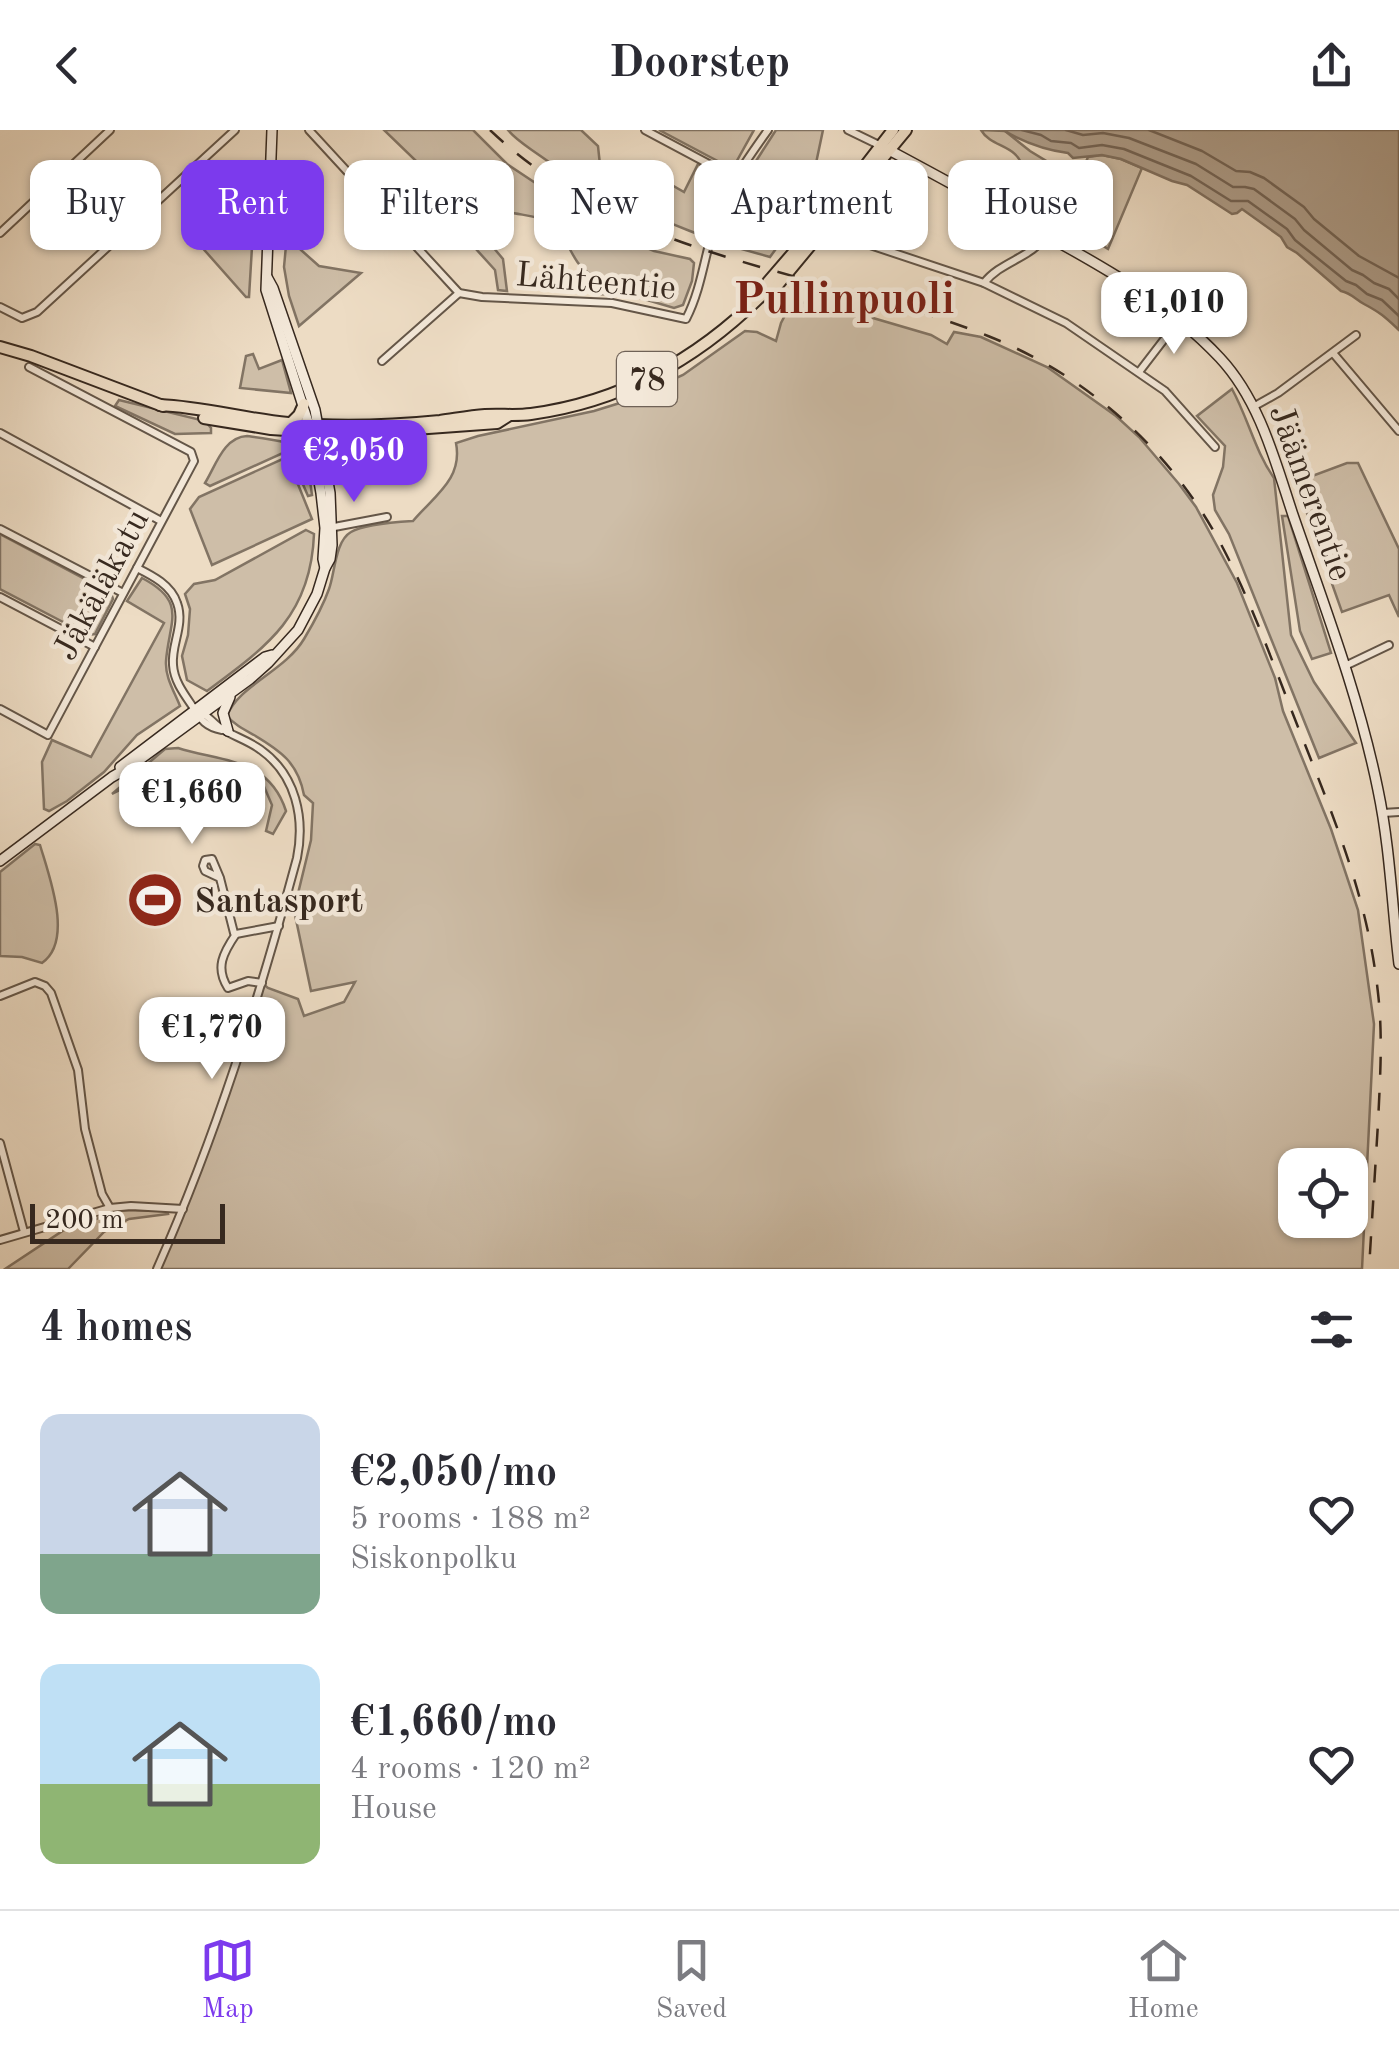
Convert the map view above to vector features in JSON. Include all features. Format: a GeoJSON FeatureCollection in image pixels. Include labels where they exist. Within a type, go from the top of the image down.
{"type":"FeatureCollection","features":[{"type":"Feature","properties":{"kind":"main road","name":"78"},"geometry":{"type":"LineString","coordinates":[[886,149],[893,130]]}},
{"type":"Feature","properties":{"kind":"main road","name":"78"},"geometry":{"type":"LineString","coordinates":[[0,348],[31,356],[180,414],[315,429],[508,416],[592,401],[662,372],[727,328],[763,294],[770,294],[886,149],[906,130]]}},
{"type":"Feature","properties":{"kind":"main road","name":"78"},"geometry":{"type":"LineString","coordinates":[[160,404],[346,434],[497,423],[508,416]]}},
{"type":"Feature","properties":{"kind":"main road"},"geometry":{"type":"LineString","coordinates":[[290,424],[304,404]]}},
{"type":"Feature","properties":{"kind":"main road"},"geometry":{"type":"LineString","coordinates":[[325,466],[331,442],[346,434]]}},
{"type":"Feature","properties":{"kind":"street"},"geometry":{"type":"LineString","coordinates":[[0,232],[110,130]]}},
{"type":"Feature","properties":{"kind":"street"},"geometry":{"type":"LineString","coordinates":[[0,307],[22,318],[37,312],[235,130]]}},
{"type":"Feature","properties":{"kind":"street"},"geometry":{"type":"LineString","coordinates":[[272,130],[268,298],[315,429],[329,528]]}},
{"type":"Feature","properties":{"kind":"street"},"geometry":{"type":"LineString","coordinates":[[309,130],[459,293],[382,361]]}},
{"type":"Feature","properties":{"kind":"street"},"geometry":{"type":"LineString","coordinates":[[645,130],[702,160]]}},
{"type":"Feature","properties":{"kind":"street","name":"Lähteentie"},"geometry":{"type":"LineString","coordinates":[[748,160],[768,130]]}},
{"type":"Feature","properties":{"kind":"street","name":"Jäämerentie"},"geometry":{"type":"LineString","coordinates":[[848,130],[948,182]]}},
{"type":"Feature","properties":{"kind":"street","name":"Lähteentie"},"geometry":{"type":"LineString","coordinates":[[459,293],[612,303],[686,319],[707,250]]}},
{"type":"Feature","properties":{"kind":"street"},"geometry":{"type":"LineString","coordinates":[[886,250],[984,282],[1047,312],[1140,372],[1175,402],[1215,448]]}},
{"type":"Feature","properties":{"kind":"street"},"geometry":{"type":"LineString","coordinates":[[984,282],[996,270],[1032,250]]}},
{"type":"Feature","properties":{"kind":"street","name":"Jäämerentie"},"geometry":{"type":"LineString","coordinates":[[1074,250],[1179,320],[1229,367],[1253,407],[1344,666],[1374,774],[1399,964]]}},
{"type":"Feature","properties":{"kind":"street"},"geometry":{"type":"LineString","coordinates":[[199,714],[268,664],[298,630],[325,568],[330,493],[325,466],[288,328],[266,276]]}},
{"type":"Feature","properties":{"kind":"street"},"geometry":{"type":"LineString","coordinates":[[1140,372],[1179,320]]}},
{"type":"Feature","properties":{"kind":"street"},"geometry":{"type":"LineString","coordinates":[[1253,407],[1356,335]]}},
{"type":"Feature","properties":{"kind":"street"},"geometry":{"type":"LineString","coordinates":[[1333,353],[1399,430]]}},
{"type":"Feature","properties":{"kind":"street","name":"Jäkäläkatu"},"geometry":{"type":"LineString","coordinates":[[0,709],[48,734],[194,461],[194,456],[174,443],[28,367]]}},
{"type":"Feature","properties":{"kind":"street"},"geometry":{"type":"LineString","coordinates":[[0,434],[161,521]]}},
{"type":"Feature","properties":{"kind":"street"},"geometry":{"type":"LineString","coordinates":[[329,528],[387,516]]}},
{"type":"Feature","properties":{"kind":"street"},"geometry":{"type":"LineString","coordinates":[[0,529],[123,593]]}},
{"type":"Feature","properties":{"kind":"street"},"geometry":{"type":"LineString","coordinates":[[137,568],[169,590],[178,605],[174,671],[182,692],[216,730],[228,731],[273,760],[292,788],[299,810],[300,846],[262,983],[215,1129],[157,1269]]}},
{"type":"Feature","properties":{"kind":"street"},"geometry":{"type":"LineString","coordinates":[[0,597],[95,647]]}},
{"type":"Feature","properties":{"kind":"street"},"geometry":{"type":"LineString","coordinates":[[1344,666],[1388,645]]}},
{"type":"Feature","properties":{"kind":"street"},"geometry":{"type":"LineString","coordinates":[[0,861],[131,766],[273,655]]}},
{"type":"Feature","properties":{"kind":"street"},"geometry":{"type":"LineString","coordinates":[[228,731],[223,713],[235,691]]}},
{"type":"Feature","properties":{"kind":"street"},"geometry":{"type":"LineString","coordinates":[[1382,814],[1399,812]]}},
{"type":"Feature","properties":{"kind":"street"},"geometry":{"type":"LineString","coordinates":[[220,878],[236,934]]}},
{"type":"Feature","properties":{"kind":"street"},"geometry":{"type":"LineString","coordinates":[[236,934],[278,926]]}},
{"type":"Feature","properties":{"kind":"street"},"geometry":{"type":"LineString","coordinates":[[236,934],[220,973],[228,988],[245,981],[262,983]]}},
{"type":"Feature","properties":{"kind":"street"},"geometry":{"type":"LineString","coordinates":[[0,996],[34,982],[51,993],[78,1070],[85,1129],[102,1194],[110,1208]]}},
{"type":"Feature","properties":{"kind":"street"},"geometry":{"type":"LineString","coordinates":[[0,1143],[24,1232]]}},
{"type":"Feature","properties":{"kind":"street"},"geometry":{"type":"LineString","coordinates":[[0,1240],[110,1208],[183,1209]]}},
{"type":"Feature","properties":{"kind":"shaded area"},"geometry":{"type":"Polygon","coordinates":[[[384,130],[473,130],[503,160],[415,160],[384,130]]]}},
{"type":"Feature","properties":{"kind":"shaded area"},"geometry":{"type":"Polygon","coordinates":[[[508,130],[581,130],[598,146],[599,160],[547,160],[508,130]]]}},
{"type":"Feature","properties":{"kind":"shaded area"},"geometry":{"type":"Polygon","coordinates":[[[659,130],[754,130],[737,160],[716,160],[659,130]]]}},
{"type":"Feature","properties":{"kind":"shaded area"},"geometry":{"type":"Polygon","coordinates":[[[776,130],[823,130],[817,160],[757,160],[776,130]]]}},
{"type":"Feature","properties":{"kind":"shaded area"},"geometry":{"type":"Polygon","coordinates":[[[981,130],[1005,131],[1045,160],[1020,160],[981,130]]]}},
{"type":"Feature","properties":{"kind":"shaded area"},"geometry":{"type":"Polygon","coordinates":[[[1102,155],[1142,168],[1113,237],[1113,160],[1087,160],[1102,155]]]}},
{"type":"Feature","properties":{"kind":"shaded area"},"geometry":{"type":"Polygon","coordinates":[[[514,169],[534,182],[534,217],[514,213],[514,169]]]}},
{"type":"Feature","properties":{"kind":"shaded area"},"geometry":{"type":"Polygon","coordinates":[[[694,172],[694,233],[674,224],[674,186],[684,192],[694,172]]]}},
{"type":"Feature","properties":{"kind":"shaded area"},"geometry":{"type":"Polygon","coordinates":[[[204,250],[252,250],[246,297],[204,250]]]}},
{"type":"Feature","properties":{"kind":"shaded area"},"geometry":{"type":"Polygon","coordinates":[[[286,250],[301,250],[319,266],[361,273],[299,326],[284,267],[286,250]]]}},
{"type":"Feature","properties":{"kind":"shaded area"},"geometry":{"type":"Polygon","coordinates":[[[477,250],[495,250],[503,259],[507,291],[498,290],[495,270],[477,250]]]}},
{"type":"Feature","properties":{"kind":"shaded area"},"geometry":{"type":"Polygon","coordinates":[[[570,250],[652,250],[694,263],[683,305],[674,308],[630,295],[595,294],[589,273],[570,250]]]}},
{"type":"Feature","properties":{"kind":"shaded area"},"geometry":{"type":"Polygon","coordinates":[[[745,250],[775,250],[770,257],[745,250]]]}},
{"type":"Feature","properties":{"kind":"shaded area"},"geometry":{"type":"Polygon","coordinates":[[[792,302],[842,305],[947,344],[954,332],[981,337],[1047,367],[1116,416],[1139,437],[1196,507],[1237,583],[1331,829],[1358,910],[1374,1024],[1368,1148],[1278,1148],[1278,1238],[1364,1238],[1362,1269],[157,1269],[177,1224],[262,983],[298,999],[304,1016],[344,1002],[355,982],[311,991],[294,910],[311,840],[313,803],[304,795],[287,759],[227,716],[233,705],[286,660],[304,639],[327,595],[346,536],[364,527],[413,521],[451,477],[456,443],[623,402],[683,375],[745,331],[776,341],[792,302]]]}},
{"type":"Feature","properties":{"kind":"shaded area"},"geometry":{"type":"Polygon","coordinates":[[[253,354],[259,369],[282,360],[291,393],[240,388],[246,356],[253,354]]]}},
{"type":"Feature","properties":{"kind":"shaded area"},"geometry":{"type":"Polygon","coordinates":[[[1232,389],[1274,478],[1291,635],[1314,682],[1356,743],[1319,758],[1229,534],[1215,510],[1213,495],[1223,467],[1225,446],[1197,416],[1232,389]]]}},
{"type":"Feature","properties":{"kind":"shaded area"},"geometry":{"type":"Polygon","coordinates":[[[119,400],[205,421],[211,433],[175,434],[115,406],[119,400]]]}},
{"type":"Feature","properties":{"kind":"shaded area"},"geometry":{"type":"Polygon","coordinates":[[[247,436],[296,448],[306,464],[312,495],[308,496],[285,452],[210,486],[205,483],[232,441],[247,436]]]}},
{"type":"Feature","properties":{"kind":"shaded area"},"geometry":{"type":"Polygon","coordinates":[[[413,436],[418,443],[385,452],[382,473],[344,459],[344,448],[351,438],[413,436]]]}},
{"type":"Feature","properties":{"kind":"shaded area"},"geometry":{"type":"Polygon","coordinates":[[[287,457],[312,519],[212,565],[190,509],[199,497],[287,457]]]}},
{"type":"Feature","properties":{"kind":"shaded area"},"geometry":{"type":"Polygon","coordinates":[[[1347,463],[1358,463],[1399,549],[1399,617],[1389,595],[1342,612],[1296,482],[1347,463]]]}},
{"type":"Feature","properties":{"kind":"shaded area"},"geometry":{"type":"Polygon","coordinates":[[[1282,516],[1288,516],[1331,653],[1312,659],[1300,631],[1282,516]]]}},
{"type":"Feature","properties":{"kind":"shaded area"},"geometry":{"type":"Polygon","coordinates":[[[306,530],[314,534],[305,586],[282,626],[249,659],[207,691],[187,680],[182,656],[190,609],[185,594],[194,584],[215,580],[306,530]]]}},
{"type":"Feature","properties":{"kind":"shaded area"},"geometry":{"type":"Polygon","coordinates":[[[0,534],[111,593],[113,599],[95,634],[88,635],[0,589],[0,534]]]}},
{"type":"Feature","properties":{"kind":"shaded area"},"geometry":{"type":"Polygon","coordinates":[[[142,578],[166,595],[171,604],[166,667],[180,706],[137,735],[104,772],[67,801],[49,811],[44,809],[42,762],[52,740],[91,757],[164,623],[127,601],[142,578]]]}},
{"type":"Feature","properties":{"kind":"shaded area"},"geometry":{"type":"Polygon","coordinates":[[[178,748],[242,765],[256,771],[268,781],[286,811],[273,834],[266,831],[272,805],[259,775],[245,767],[181,764],[112,794],[165,749],[178,748]]]}},
{"type":"Feature","properties":{"kind":"shaded area"},"geometry":{"type":"Polygon","coordinates":[[[35,844],[40,845],[49,873],[58,924],[51,953],[42,963],[0,956],[0,872],[35,844]]]}},
{"type":"Feature","properties":{"kind":"shaded area"},"geometry":{"type":"Polygon","coordinates":[[[122,1210],[168,1214],[129,1219],[104,1232],[68,1269],[5,1269],[64,1230],[122,1210]]]}},
{"type":"Feature","properties":{"kind":"water"},"geometry":{"type":"Polygon","coordinates":[[[1003,130],[1399,130],[1399,330],[1341,291],[1287,247],[1281,237],[1242,209],[1232,214],[1187,185],[1121,159],[1102,155],[1073,158],[1003,130]]]}},
{"type":"Feature","properties":{"kind":"railway"},"geometry":{"type":"LineString","coordinates":[[490,130],[545,174],[603,209],[664,236],[924,313],[1025,353],[1094,396],[1154,450],[1180,481],[1224,550],[1256,619],[1338,831],[1367,926],[1381,1042],[1369,1269]]}},
{"type":"Feature","properties":{"kind":"place","name":"Santasport"},"geometry":{"type":"Point","coordinates":[155,900]}},
{"type":"Feature","properties":{"kind":"district","name":"Pullinpuoli"},"geometry":{"type":"Point","coordinates":[844,297]}}]}
